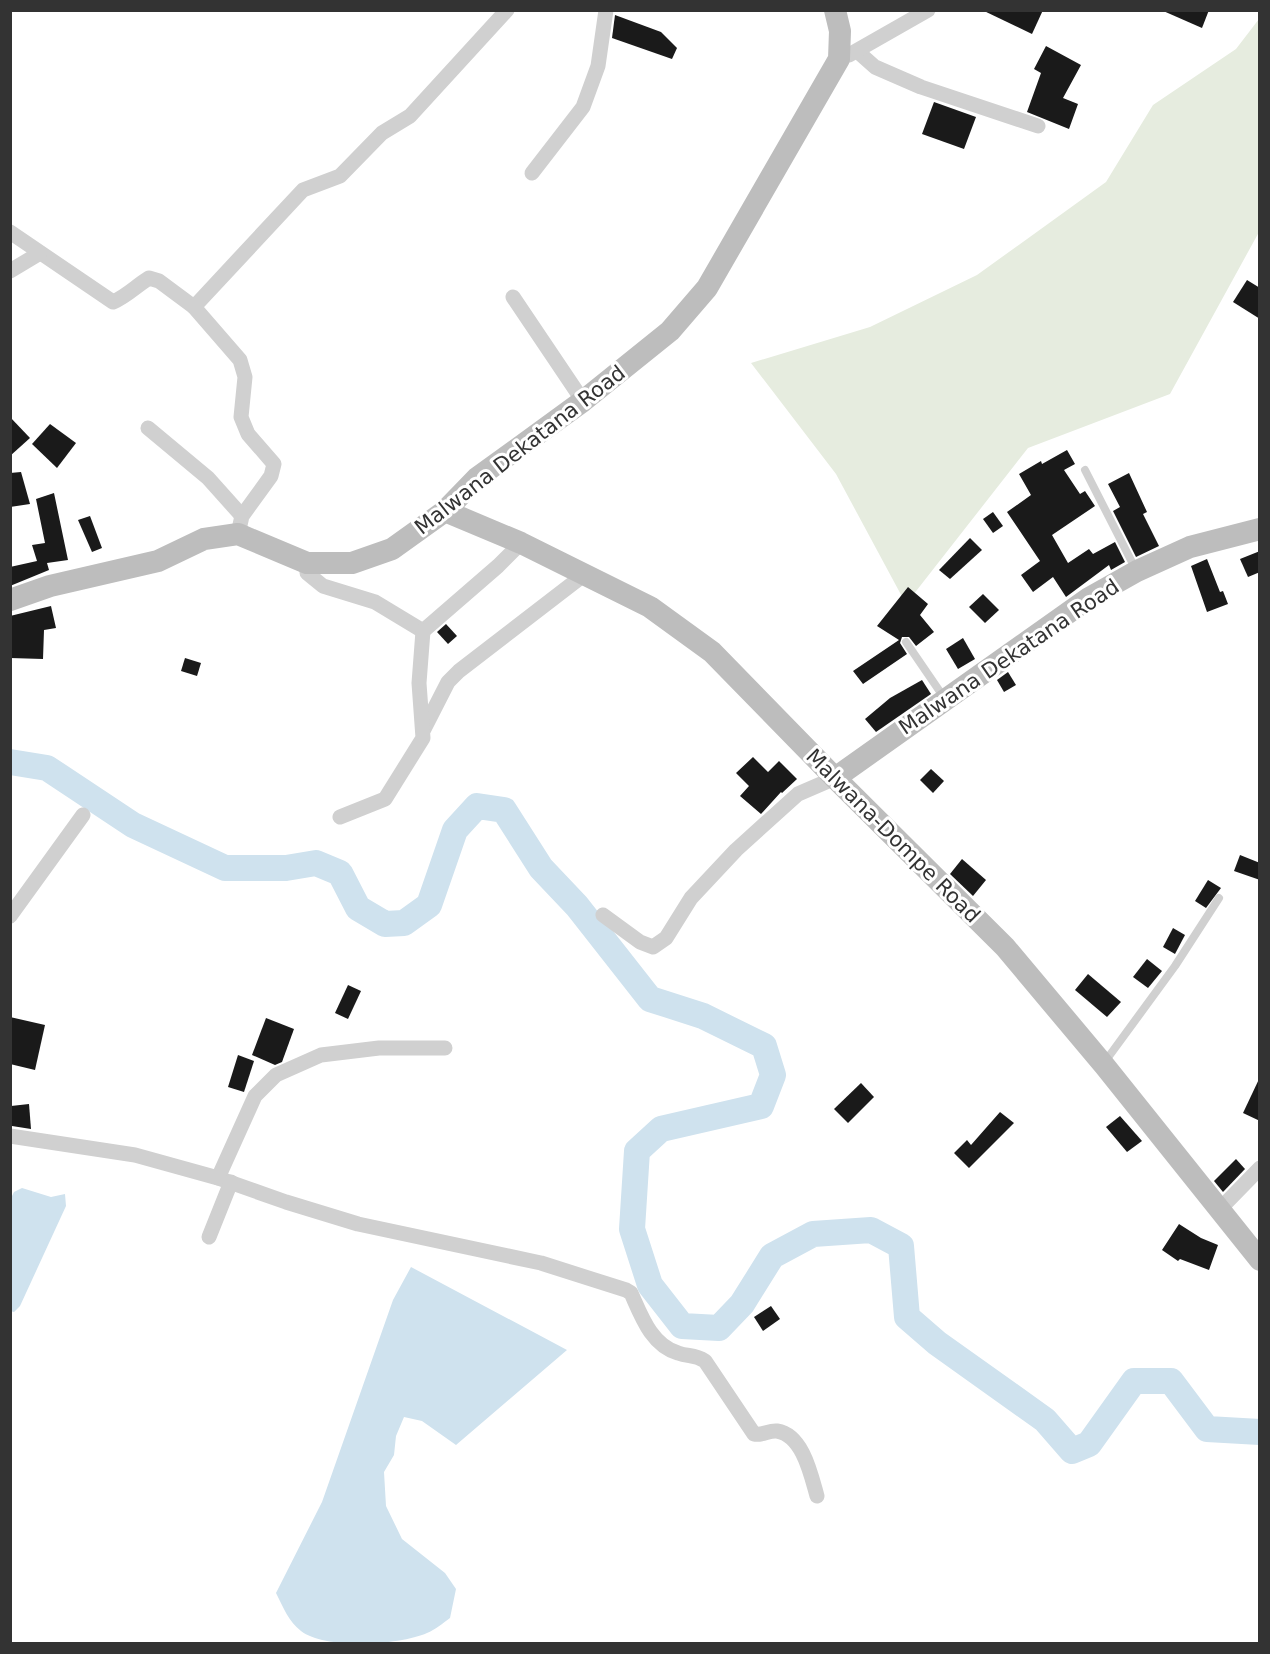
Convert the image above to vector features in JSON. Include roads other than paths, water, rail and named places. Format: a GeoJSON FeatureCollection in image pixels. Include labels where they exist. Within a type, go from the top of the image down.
{"type":"FeatureCollection","features":[{"type":"Feature","properties":{"kind":"street"},"geometry":{"type":"LineString","coordinates":[[194,307],[303,190],[340,176],[382,133],[410,116],[507,10]]}},
{"type":"Feature","properties":{"kind":"street"},"geometry":{"type":"LineString","coordinates":[[532,173],[583,107],[598,66],[606,10]]}},
{"type":"Feature","properties":{"kind":"street","name":"Malwana Dekatana Road"},"geometry":{"type":"LineString","coordinates":[[240,525],[307,563],[352,563],[392,549],[445,511],[477,478],[583,401],[670,331],[707,288],[848,55],[835,10]]}},
{"type":"Feature","properties":{"kind":"street"},"geometry":{"type":"LineString","coordinates":[[848,55],[928,10]]}},
{"type":"Feature","properties":{"kind":"street"},"geometry":{"type":"LineString","coordinates":[[848,55],[921,87],[1038,126]]}},
{"type":"Feature","properties":{"kind":"street"},"geometry":{"type":"LineString","coordinates":[[10,232],[112,302],[126,297],[149,278],[159,281],[194,307],[240,360],[245,377],[241,417],[249,434],[274,464],[271,476],[240,525],[204,539],[159,561],[50,586],[10,600]]}},
{"type":"Feature","properties":{"kind":"street"},"geometry":{"type":"LineString","coordinates":[[10,271],[40,253]]}},
{"type":"Feature","properties":{"kind":"street"},"geometry":{"type":"LineString","coordinates":[[513,297],[583,401]]}},
{"type":"Feature","properties":{"kind":"street"},"geometry":{"type":"LineString","coordinates":[[148,428],[208,478],[240,525]]}},
{"type":"Feature","properties":{"kind":"street","name":"Malwana-Dompe Road"},"geometry":{"type":"LineString","coordinates":[[445,511],[521,543],[650,607],[712,652],[1005,947],[1104,1065],[1260,1260]]}},
{"type":"Feature","properties":{"kind":"street","name":"Malwana Dekatana Road"},"geometry":{"type":"LineString","coordinates":[[835,778],[1089,598],[1137,571],[1190,547],[1260,529]]}},
{"type":"Feature","properties":{"kind":"street"},"geometry":{"type":"LineString","coordinates":[[340,817],[385,799],[423,738],[419,683],[423,631],[521,543]]}},
{"type":"Feature","properties":{"kind":"street"},"geometry":{"type":"LineString","coordinates":[[307,563],[307,573],[323,586],[375,602],[423,631]]}},
{"type":"Feature","properties":{"kind":"street"},"geometry":{"type":"LineString","coordinates":[[424,729],[448,682],[459,671],[585,574]]}},
{"type":"Feature","properties":{"kind":"street"},"geometry":{"type":"LineString","coordinates":[[603,915],[640,942],[653,946],[666,938],[691,898],[736,850],[798,794],[835,778]]}},
{"type":"Feature","properties":{"kind":"street"},"geometry":{"type":"LineString","coordinates":[[10,916],[83,815]]}},
{"type":"Feature","properties":{"kind":"street"},"geometry":{"type":"LineString","coordinates":[[209,1237],[225,1180],[255,1096],[276,1075],[321,1055],[379,1048],[445,1048]]}},
{"type":"Feature","properties":{"kind":"street"},"geometry":{"type":"LineString","coordinates":[[10,1136],[135,1155],[225,1180],[358,1224],[541,1263],[626,1290],[631,1293],[647,1327],[657,1340],[677,1353],[695,1355],[705,1361],[753,1434],[777,1431],[794,1440],[805,1455],[817,1496]]}},
{"type":"Feature","properties":{"kind":"street"},"geometry":{"type":"LineString","coordinates":[[1219,1210],[1260,1168]]}},
{"type":"Feature","properties":{"kind":"lane"},"geometry":{"type":"LineString","coordinates":[[1085,470],[1137,571]]}},
{"type":"Feature","properties":{"kind":"lane"},"geometry":{"type":"LineString","coordinates":[[906,642],[946,700]]}},
{"type":"Feature","properties":{"kind":"lane"},"geometry":{"type":"LineString","coordinates":[[1104,1065],[1175,966],[1219,897]]}},
{"type":"Feature","properties":{"kind":"water"},"geometry":{"type":"Polygon","coordinates":[[[22,1188],[51,1197],[65,1194],[66,1206],[20,1306],[14,1312],[10,1311],[11,1198],[14,1192],[22,1188]]]}},
{"type":"Feature","properties":{"kind":"water"},"geometry":{"type":"Polygon","coordinates":[[[411,1267],[567,1350],[456,1445],[422,1421],[404,1417],[396,1436],[394,1455],[384,1472],[386,1506],[402,1539],[445,1573],[456,1589],[450,1618],[430,1632],[399,1640],[363,1644],[327,1641],[301,1631],[287,1614],[276,1593],[322,1502],[393,1300],[411,1267]]]}},
{"type":"Feature","properties":{"kind":"waterway"},"geometry":{"type":"LineString","coordinates":[[10,762],[47,768],[133,825],[225,868],[286,868],[316,863],[340,873],[358,908],[385,924],[404,923],[429,905],[455,830],[477,806],[504,810],[541,868],[577,906],[650,999],[703,1016],[764,1046],[773,1075],[761,1106],[661,1129],[637,1151],[632,1229],[650,1285],[682,1326],[719,1328],[742,1304],[772,1256],[813,1234],[871,1230],[901,1246],[907,1317],[937,1343],[1045,1420],[1072,1451],[1089,1444],[1134,1381],[1171,1381],[1207,1429],[1260,1432]]}}]}
